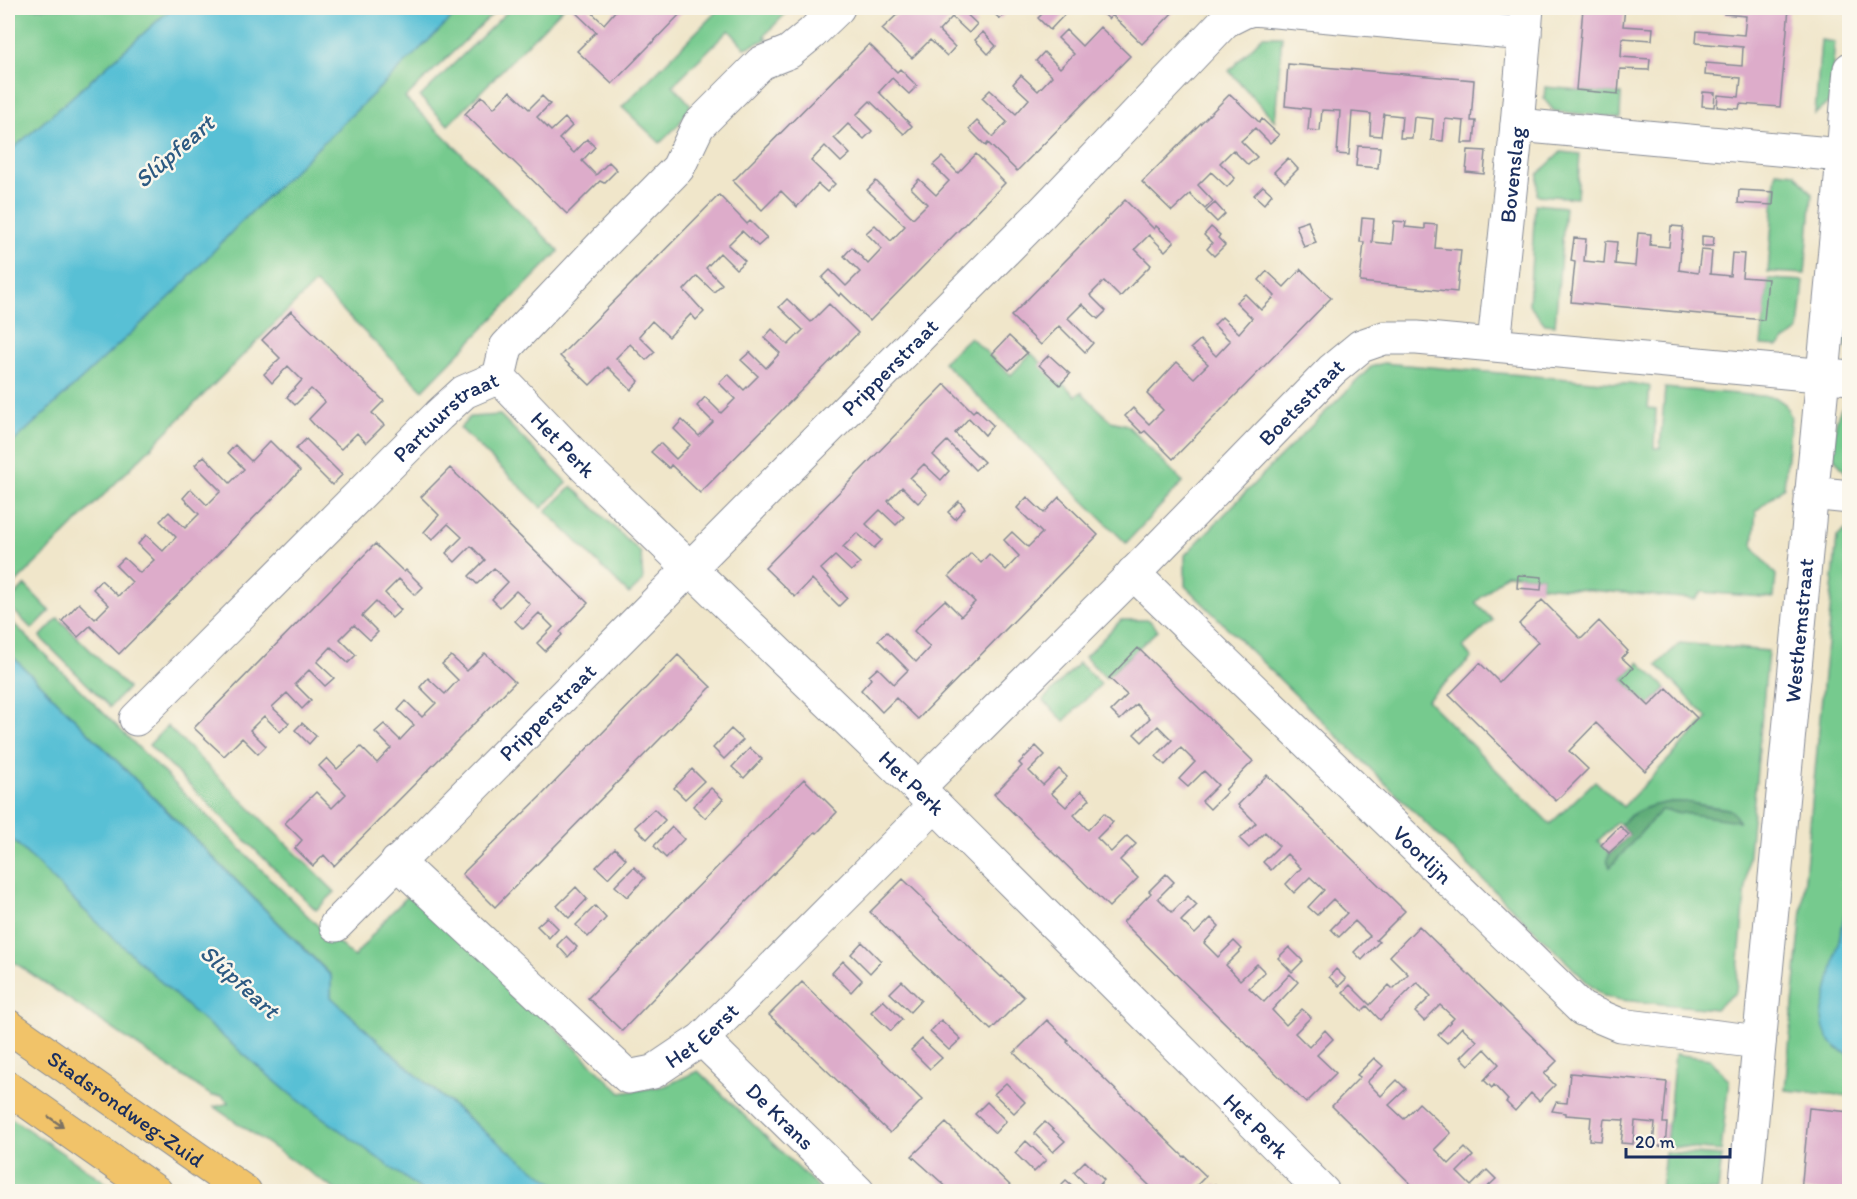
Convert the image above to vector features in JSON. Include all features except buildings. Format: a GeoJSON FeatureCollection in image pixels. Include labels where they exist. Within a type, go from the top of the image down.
{"type":"FeatureCollection","features":[{"type":"Feature","properties":{"kind":"highway","name":"Stadsrondweg-Zuid"},"geometry":{"type":"LineString","coordinates":[[8,1026],[245,1191]]}},
{"type":"Feature","properties":{"kind":"highway"},"geometry":{"type":"LineString","coordinates":[[8,1088],[156,1191]]}},
{"type":"Feature","properties":{"kind":"street","name":"Partuurstraat"},"geometry":{"type":"LineString","coordinates":[[136,719],[439,415],[464,392],[499,377],[506,347],[678,168],[698,126],[761,63],[789,52],[838,8]]}},
{"type":"Feature","properties":{"kind":"street","name":"Pripperstraat"},"geometry":{"type":"LineString","coordinates":[[336,925],[1042,213],[1225,21],[1253,9],[1526,21]]}},
{"type":"Feature","properties":{"kind":"street","name":"Bovenslag"},"geometry":{"type":"LineString","coordinates":[[1494,344],[1526,21]]}},
{"type":"Feature","properties":{"kind":"street","name":"Westhemstraat"},"geometry":{"type":"LineString","coordinates":[[1745,1191],[1811,493],[1835,377],[1837,228],[1849,76]]}},
{"type":"Feature","properties":{"kind":"street"},"geometry":{"type":"LineString","coordinates":[[1517,125],[1841,155]]}},
{"type":"Feature","properties":{"kind":"street","name":"Boetsstraat"},"geometry":{"type":"LineString","coordinates":[[926,796],[1133,573],[1332,370],[1361,346],[1384,338],[1417,338],[1835,377]]}},
{"type":"Feature","properties":{"kind":"street","name":"Het Perk"},"geometry":{"type":"LineString","coordinates":[[499,377],[585,467],[926,796],[1323,1191]]}},
{"type":"Feature","properties":{"kind":"street"},"geometry":{"type":"LineString","coordinates":[[1811,493],[1850,497]]}},
{"type":"Feature","properties":{"kind":"street","name":"Voorlijn"},"geometry":{"type":"LineString","coordinates":[[1133,573],[1582,1009],[1620,1025],[1759,1042]]}},
{"type":"Feature","properties":{"kind":"street","name":"Het Eerst"},"geometry":{"type":"LineString","coordinates":[[397,862],[628,1077],[653,1072],[702,1039],[926,796]]}},
{"type":"Feature","properties":{"kind":"street","name":"De Krans"},"geometry":{"type":"LineString","coordinates":[[702,1039],[858,1191]]}},
{"type":"Feature","properties":{"kind":"green space"},"geometry":{"type":"Polygon","coordinates":[[[8,8],[172,8],[8,153],[8,8]]]}},
{"type":"Feature","properties":{"kind":"green space"},"geometry":{"type":"Polygon","coordinates":[[[462,8],[499,8],[405,98],[559,251],[423,390],[315,283],[8,591],[8,447],[173,294],[238,225],[462,8]]]}},
{"type":"Feature","properties":{"kind":"green space"},"geometry":{"type":"Polygon","coordinates":[[[511,8],[563,8],[448,125],[420,97],[511,8]]]}},
{"type":"Feature","properties":{"kind":"green space"},"geometry":{"type":"Polygon","coordinates":[[[720,8],[782,8],[787,12],[764,36],[767,39],[745,48],[729,30],[673,85],[691,105],[679,124],[660,143],[622,107],[720,8]]]}},
{"type":"Feature","properties":{"kind":"green space"},"geometry":{"type":"Polygon","coordinates":[[[1263,36],[1282,36],[1275,121],[1229,71],[1263,36]]]}},
{"type":"Feature","properties":{"kind":"green space"},"geometry":{"type":"Polygon","coordinates":[[[1821,40],[1835,42],[1829,102],[1815,114],[1821,40]]]}},
{"type":"Feature","properties":{"kind":"green space"},"geometry":{"type":"Polygon","coordinates":[[[1545,87],[1621,94],[1620,118],[1554,111],[1544,99],[1545,87]]]}},
{"type":"Feature","properties":{"kind":"green space"},"geometry":{"type":"Polygon","coordinates":[[[1561,152],[1580,154],[1577,198],[1537,195],[1538,174],[1561,152]]]}},
{"type":"Feature","properties":{"kind":"green space"},"geometry":{"type":"Polygon","coordinates":[[[1776,171],[1795,173],[1812,194],[1805,274],[1768,272],[1776,171]]]}},
{"type":"Feature","properties":{"kind":"green space"},"geometry":{"type":"Polygon","coordinates":[[[1535,204],[1565,207],[1555,325],[1545,324],[1529,305],[1535,204]]]}},
{"type":"Feature","properties":{"kind":"green space"},"geometry":{"type":"Polygon","coordinates":[[[1849,251],[1849,352],[1842,337],[1849,251]]]}},
{"type":"Feature","properties":{"kind":"green space"},"geometry":{"type":"Polygon","coordinates":[[[1768,279],[1804,281],[1799,330],[1778,346],[1761,345],[1768,279]]]}},
{"type":"Feature","properties":{"kind":"green space"},"geometry":{"type":"Polygon","coordinates":[[[970,337],[1011,375],[1031,353],[1076,396],[1081,392],[1111,421],[1127,425],[1183,482],[1126,543],[943,362],[970,337]]]}},
{"type":"Feature","properties":{"kind":"green space"},"geometry":{"type":"Polygon","coordinates":[[[1383,363],[1650,386],[1648,408],[1656,409],[1654,448],[1660,448],[1665,388],[1775,397],[1785,404],[1791,417],[1784,487],[1756,511],[1753,547],[1776,575],[1774,598],[1702,592],[1695,599],[1541,586],[1542,577],[1506,574],[1475,603],[1493,620],[1463,647],[1472,658],[1427,700],[1550,824],[1595,781],[1623,807],[1708,718],[1657,665],[1680,643],[1768,651],[1736,992],[1715,1009],[1621,1000],[1604,996],[1590,985],[1185,586],[1185,555],[1371,367],[1383,363]],[[1671,802],[1636,812],[1620,825],[1617,822],[1598,841],[1610,854],[1607,859],[1610,867],[1661,810],[1738,820],[1728,809],[1671,802]]]}},
{"type":"Feature","properties":{"kind":"green space"},"geometry":{"type":"Polygon","coordinates":[[[1849,399],[1849,477],[1834,458],[1834,451],[1837,418],[1849,399]]]}},
{"type":"Feature","properties":{"kind":"green space"},"geometry":{"type":"Polygon","coordinates":[[[500,415],[567,483],[542,508],[460,428],[470,417],[500,415]]]}},
{"type":"Feature","properties":{"kind":"green space"},"geometry":{"type":"Polygon","coordinates":[[[572,486],[641,553],[643,581],[629,594],[546,511],[572,486]]]}},
{"type":"Feature","properties":{"kind":"green space"},"geometry":{"type":"Polygon","coordinates":[[[1849,527],[1849,871],[1846,909],[1834,964],[1836,1048],[1849,1055],[1849,1096],[1785,1090],[1837,537],[1849,527]]]}},
{"type":"Feature","properties":{"kind":"green space"},"geometry":{"type":"Polygon","coordinates":[[[25,585],[50,611],[32,629],[8,605],[25,585]]]}},
{"type":"Feature","properties":{"kind":"green space"},"geometry":{"type":"Polygon","coordinates":[[[8,618],[315,923],[354,957],[389,915],[415,889],[621,1093],[665,1086],[698,1071],[822,1191],[565,1191],[520,1161],[395,1057],[331,997],[331,975],[8,652],[8,618]]]}},
{"type":"Feature","properties":{"kind":"green space"},"geometry":{"type":"Polygon","coordinates":[[[58,618],[128,688],[110,707],[40,637],[58,618]]]}},
{"type":"Feature","properties":{"kind":"green space"},"geometry":{"type":"Polygon","coordinates":[[[1121,620],[1149,620],[1158,630],[1106,678],[1085,657],[1121,620]]]}},
{"type":"Feature","properties":{"kind":"green space"},"geometry":{"type":"Polygon","coordinates":[[[1639,662],[1666,688],[1649,706],[1622,679],[1639,662]]]}},
{"type":"Feature","properties":{"kind":"green space"},"geometry":{"type":"Polygon","coordinates":[[[1079,663],[1101,684],[1064,721],[1043,700],[1079,663]]]}},
{"type":"Feature","properties":{"kind":"green space"},"geometry":{"type":"Polygon","coordinates":[[[167,726],[335,892],[316,910],[149,745],[167,726]]]}},
{"type":"Feature","properties":{"kind":"green space"},"geometry":{"type":"Polygon","coordinates":[[[1671,802],[1686,802],[1728,809],[1739,821],[1661,810],[1610,867],[1607,859],[1629,834],[1620,825],[1643,809],[1671,802]]]}},
{"type":"Feature","properties":{"kind":"green space"},"geometry":{"type":"Polygon","coordinates":[[[8,835],[187,1006],[289,1093],[423,1191],[337,1191],[214,1107],[229,1103],[222,1096],[212,1096],[8,958],[8,835]]]}},
{"type":"Feature","properties":{"kind":"green space"},"geometry":{"type":"Polygon","coordinates":[[[1675,1054],[1710,1059],[1729,1080],[1721,1151],[1666,1146],[1675,1054]]]}},
{"type":"Feature","properties":{"kind":"green space"},"geometry":{"type":"Polygon","coordinates":[[[8,1116],[118,1191],[8,1191],[8,1116]]]}},
{"type":"Feature","properties":{"kind":"green space"},"geometry":{"type":"Polygon","coordinates":[[[1665,1152],[1722,1156],[1718,1191],[1661,1191],[1665,1152]]]}},
{"type":"Feature","properties":{"kind":"water","name":"Slûpfeart"},"geometry":{"type":"Polygon","coordinates":[[[172,8],[462,8],[238,225],[173,294],[8,447],[8,153],[172,8]]]}},
{"type":"Feature","properties":{"kind":"water","name":"Slûpfeart"},"geometry":{"type":"Polygon","coordinates":[[[8,652],[331,976],[331,997],[444,1099],[565,1191],[423,1191],[289,1093],[187,1006],[83,909],[8,835],[8,652]]]}},
{"type":"Feature","properties":{"kind":"water"},"geometry":{"type":"Polygon","coordinates":[[[1849,871],[1849,1055],[1829,1040],[1824,1029],[1822,1015],[1846,909],[1849,871]]]}}]}
